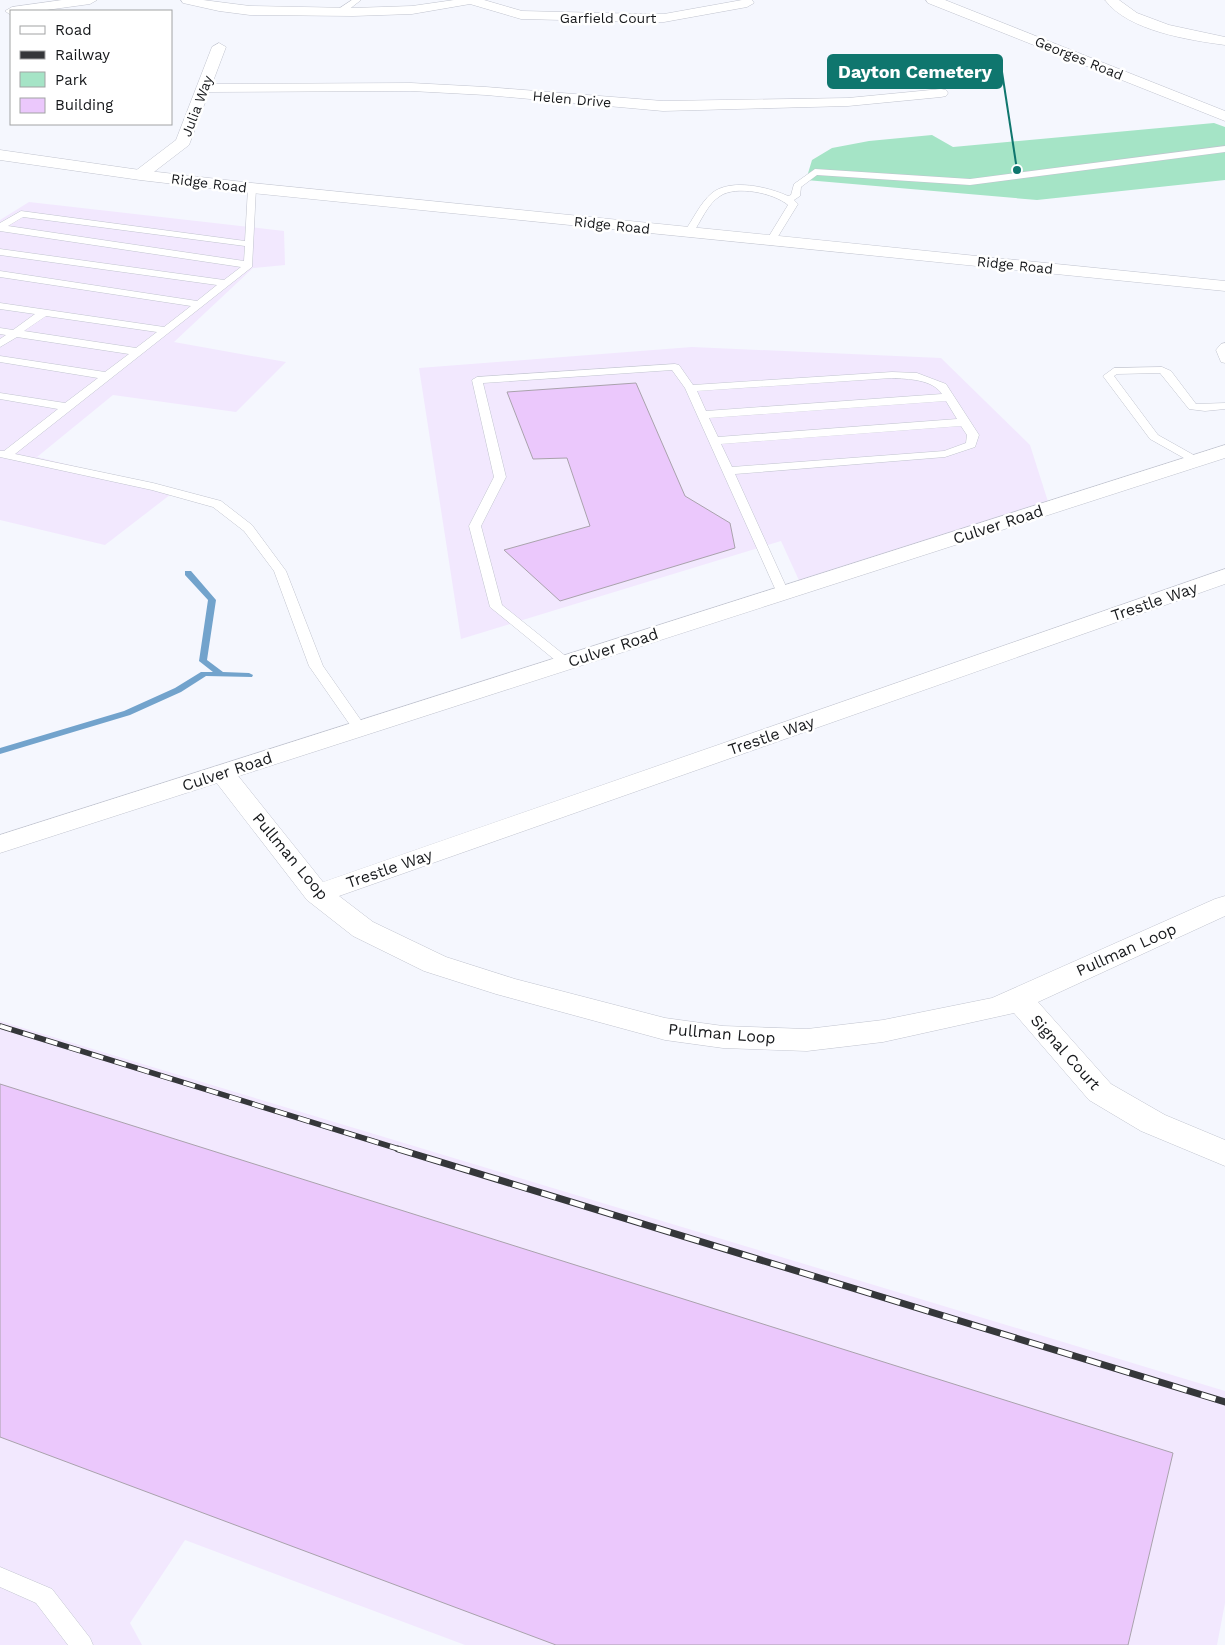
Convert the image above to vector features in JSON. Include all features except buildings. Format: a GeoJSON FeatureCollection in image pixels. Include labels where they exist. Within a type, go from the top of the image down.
{"type":"FeatureCollection","features":[{"type":"Feature","properties":{"kind":"street"},"geometry":{"type":"LineString","coordinates":[[188,0],[227,9],[340,12],[416,10],[470,0]]}},
{"type":"Feature","properties":{"kind":"street","name":"Garfield Court"},"geometry":{"type":"LineString","coordinates":[[470,0],[520,16],[646,18],[664,18],[747,3]]}},
{"type":"Feature","properties":{"kind":"street","name":"Georges Road"},"geometry":{"type":"LineString","coordinates":[[933,0],[1225,116]]}},
{"type":"Feature","properties":{"kind":"street"},"geometry":{"type":"LineString","coordinates":[[1112,0],[1126,12],[1142,20],[1181,33],[1225,41]]}},
{"type":"Feature","properties":{"kind":"street"},"geometry":{"type":"LineString","coordinates":[[19,10],[80,1]]}},
{"type":"Feature","properties":{"kind":"street","name":"Julia Way"},"geometry":{"type":"LineString","coordinates":[[140,175],[184,142],[219,47]]}},
{"type":"Feature","properties":{"kind":"street","name":"Helen Drive"},"geometry":{"type":"LineString","coordinates":[[204,88],[410,87],[476,90],[663,106],[848,102],[941,93]]}},
{"type":"Feature","properties":{"kind":"street","name":"Ridge Road"},"geometry":{"type":"LineString","coordinates":[[0,155],[140,175],[252,188],[1225,286]]}},
{"type":"Feature","properties":{"kind":"street","name":"Culver Road"},"geometry":{"type":"LineString","coordinates":[[0,844],[1225,451]]}},
{"type":"Feature","properties":{"kind":"street","name":"Trestle Way"},"geometry":{"type":"LineString","coordinates":[[317,894],[1225,576]]}},
{"type":"Feature","properties":{"kind":"street","name":"Pullman Loop"},"geometry":{"type":"LineString","coordinates":[[222,773],[317,894],[362,929],[435,964],[507,987],[665,1029],[723,1037],[807,1040],[883,1032],[1000,1007],[1225,905]]}},
{"type":"Feature","properties":{"kind":"street","name":"Signal Court"},"geometry":{"type":"LineString","coordinates":[[1018,998],[1100,1092],[1153,1123],[1225,1154]]}},
{"type":"Feature","properties":{"kind":"lane"},"geometry":{"type":"LineString","coordinates":[[340,12],[357,0]]}},
{"type":"Feature","properties":{"kind":"lane"},"geometry":{"type":"LineString","coordinates":[[789,199],[795,196],[797,186],[815,172],[970,182],[1225,149]]}},
{"type":"Feature","properties":{"kind":"lane"},"geometry":{"type":"LineString","coordinates":[[249,266],[252,188]]}},
{"type":"Feature","properties":{"kind":"lane"},"geometry":{"type":"LineString","coordinates":[[689,232],[715,195],[720,192],[740,190],[766,191],[789,199],[793,204],[771,240]]}},
{"type":"Feature","properties":{"kind":"lane"},"geometry":{"type":"LineString","coordinates":[[0,228],[21,214],[250,244]]}},
{"type":"Feature","properties":{"kind":"lane"},"geometry":{"type":"LineString","coordinates":[[0,228],[249,266]]}},
{"type":"Feature","properties":{"kind":"lane"},"geometry":{"type":"LineString","coordinates":[[0,252],[226,283]]}},
{"type":"Feature","properties":{"kind":"lane"},"geometry":{"type":"LineString","coordinates":[[3,455],[249,266]]}},
{"type":"Feature","properties":{"kind":"lane"},"geometry":{"type":"LineString","coordinates":[[0,274],[199,304]]}},
{"type":"Feature","properties":{"kind":"lane"},"geometry":{"type":"LineString","coordinates":[[0,306],[166,330]]}},
{"type":"Feature","properties":{"kind":"lane"},"geometry":{"type":"LineString","coordinates":[[0,344],[44,312]]}},
{"type":"Feature","properties":{"kind":"lane"},"geometry":{"type":"LineString","coordinates":[[0,331],[139,352]]}},
{"type":"Feature","properties":{"kind":"lane"},"geometry":{"type":"LineString","coordinates":[[1225,346],[1220,350],[1225,360]]}},
{"type":"Feature","properties":{"kind":"lane"},"geometry":{"type":"LineString","coordinates":[[0,359],[107,376]]}},
{"type":"Feature","properties":{"kind":"lane"},"geometry":{"type":"LineString","coordinates":[[566,662],[496,608],[475,526],[500,477],[477,380],[675,367],[690,388],[783,593]]}},
{"type":"Feature","properties":{"kind":"lane"},"geometry":{"type":"LineString","coordinates":[[1195,460],[1154,437],[1108,376],[1114,371],[1162,370],[1167,373],[1193,407],[1225,406]]}},
{"type":"Feature","properties":{"kind":"lane"},"geometry":{"type":"LineString","coordinates":[[690,388],[892,374],[917,376],[942,386],[973,434],[971,446],[945,454],[728,471]]}},
{"type":"Feature","properties":{"kind":"lane"},"geometry":{"type":"LineString","coordinates":[[0,396],[67,407]]}},
{"type":"Feature","properties":{"kind":"lane"},"geometry":{"type":"LineString","coordinates":[[702,415],[949,397]]}},
{"type":"Feature","properties":{"kind":"lane"},"geometry":{"type":"LineString","coordinates":[[714,441],[965,422]]}},
{"type":"Feature","properties":{"kind":"lane"},"geometry":{"type":"LineString","coordinates":[[3,455],[153,487],[217,504],[248,528],[280,571],[316,666],[360,729]]}},
{"type":"Feature","properties":{"kind":"lane"},"geometry":{"type":"LineString","coordinates":[[0,1577],[44,1596],[82,1645]]}},
{"type":"Feature","properties":{"kind":"shaded area"},"geometry":{"type":"Polygon","coordinates":[[[29,202],[284,231],[285,265],[253,268],[174,342],[286,362],[236,412],[113,395],[37,457],[175,491],[105,545],[0,520],[0,220],[29,202]]]}},
{"type":"Feature","properties":{"kind":"shaded area"},"geometry":{"type":"Polygon","coordinates":[[[692,347],[941,358],[1030,445],[1050,508],[802,587],[781,541],[461,639],[419,368],[692,347]]]}},
{"type":"Feature","properties":{"kind":"shaded area"},"geometry":{"type":"Polygon","coordinates":[[[0,1021],[1225,1391],[1225,1603],[1217,1645],[465,1645],[185,1540],[130,1623],[142,1645],[0,1645],[0,1021]]]}},
{"type":"Feature","properties":{"kind":"green space"},"geometry":{"type":"Polygon","coordinates":[[[1214,123],[1225,127],[1225,180],[1037,200],[806,180],[812,160],[832,148],[869,141],[932,135],[953,147],[1214,123]]]}},
{"type":"Feature","properties":{"kind":"waterway"},"geometry":{"type":"LineString","coordinates":[[188,573],[212,600],[203,661],[221,674]]}},
{"type":"Feature","properties":{"kind":"waterway"},"geometry":{"type":"LineString","coordinates":[[0,751],[127,713],[178,690],[204,674],[249,675]]}},
{"type":"Feature","properties":{"kind":"railway"},"geometry":{"type":"LineString","coordinates":[[0,1026],[402,1150]]}},
{"type":"Feature","properties":{"kind":"railway"},"geometry":{"type":"LineString","coordinates":[[398,1149],[1225,1402]]}},
{"type":"Feature","properties":{"kind":"place","name":"Dayton Cemetery"},"geometry":{"type":"Point","coordinates":[1017,170]}}]}
